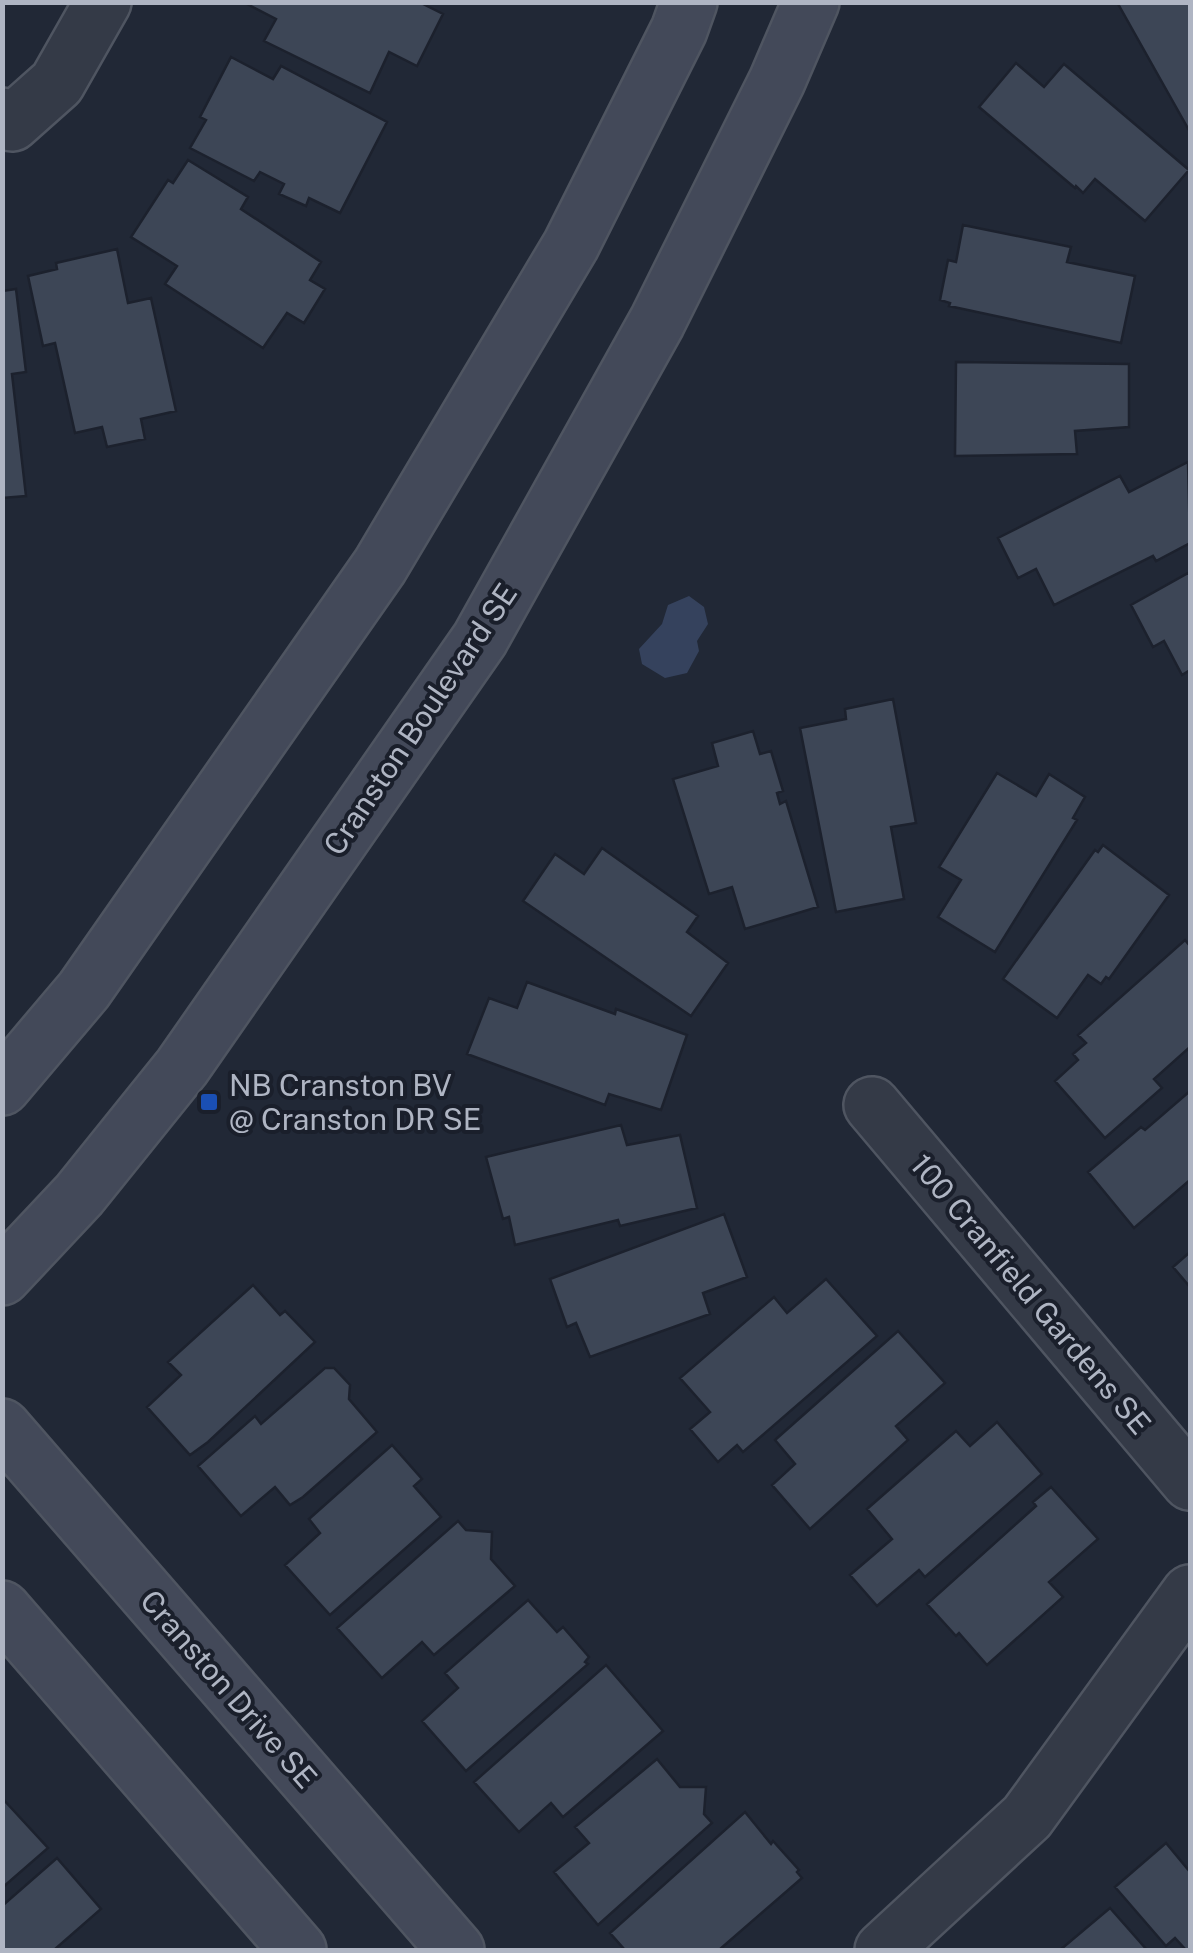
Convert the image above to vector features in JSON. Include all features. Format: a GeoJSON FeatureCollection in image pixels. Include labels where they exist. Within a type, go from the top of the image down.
{"type":"FeatureCollection","features":[{"type":"Feature","properties":{"kind":"street"},"geometry":{"type":"LineString","coordinates":[[2,116],[12,123],[57,82],[103,2]]}},
{"type":"Feature","properties":{"kind":"street"},"geometry":{"type":"LineString","coordinates":[[2,1087],[84,990],[380,566],[571,245],[679,30],[689,2]]}},
{"type":"Feature","properties":{"kind":"street","name":"Cranston Boulevard SE"},"geometry":{"type":"LineString","coordinates":[[2,1278],[79,1196],[182,1067],[480,639],[657,322],[777,81],[811,2]]}},
{"type":"Feature","properties":{"kind":"street","name":"100 Cranfield Gardens SE"},"geometry":{"type":"LineString","coordinates":[[872,1105],[1190,1482]]}},
{"type":"Feature","properties":{"kind":"street","name":"Cranston Drive SE"},"geometry":{"type":"LineString","coordinates":[[2,1427],[456,1950]]}},
{"type":"Feature","properties":{"kind":"street"},"geometry":{"type":"LineString","coordinates":[[884,1950],[1028,1817],[1190,1594]]}},
{"type":"Feature","properties":{"kind":"street"},"geometry":{"type":"LineString","coordinates":[[2,1609],[298,1950]]}},
{"type":"Feature","properties":{"kind":"water"},"geometry":{"type":"Polygon","coordinates":[[[689,596],[704,607],[708,624],[697,641],[699,651],[687,673],[665,678],[642,664],[639,649],[662,624],[668,605],[689,596]]]}},
{"type":"Feature","properties":{"kind":"building"},"geometry":{"type":"Polygon","coordinates":[[[243,2],[419,2],[443,14],[417,66],[389,52],[370,93],[264,41],[276,19],[243,2]]]}},
{"type":"Feature","properties":{"kind":"building"},"geometry":{"type":"Polygon","coordinates":[[[1117,2],[1190,2],[1190,132],[1117,2]]]}},
{"type":"Feature","properties":{"kind":"building"},"geometry":{"type":"Polygon","coordinates":[[[231,57],[273,79],[281,66],[387,122],[340,213],[309,198],[306,206],[279,194],[284,184],[260,172],[254,181],[190,148],[206,120],[200,117],[231,57]]]}},
{"type":"Feature","properties":{"kind":"building"},"geometry":{"type":"Polygon","coordinates":[[[1016,63],[1044,87],[1064,64],[1189,170],[1145,221],[1095,179],[1083,193],[1075,188],[979,107],[1016,63]]]}},
{"type":"Feature","properties":{"kind":"building"},"geometry":{"type":"Polygon","coordinates":[[[188,160],[248,197],[241,209],[321,262],[310,280],[325,289],[304,323],[287,313],[263,348],[165,284],[177,266],[131,237],[168,180],[173,183],[188,160]]]}},
{"type":"Feature","properties":{"kind":"building"},"geometry":{"type":"Polygon","coordinates":[[[963,225],[1071,247],[1067,262],[1135,276],[1121,343],[949,306],[950,303],[940,300],[948,260],[956,262],[963,225]]]}},
{"type":"Feature","properties":{"kind":"building"},"geometry":{"type":"Polygon","coordinates":[[[117,249],[128,303],[151,298],[176,411],[141,419],[145,439],[107,447],[102,427],[75,433],[55,343],[43,346],[28,276],[57,269],[56,263],[117,249]]]}},
{"type":"Feature","properties":{"kind":"building"},"geometry":{"type":"Polygon","coordinates":[[[16,289],[26,372],[12,374],[26,496],[2,498],[2,291],[16,289]]]}},
{"type":"Feature","properties":{"kind":"building"},"geometry":{"type":"Polygon","coordinates":[[[956,362],[1129,364],[1129,427],[1075,431],[1077,454],[955,456],[956,362]]]}},
{"type":"Feature","properties":{"kind":"building"},"geometry":{"type":"Polygon","coordinates":[[[1188,462],[1190,543],[1156,561],[1153,556],[1054,605],[1036,569],[1018,578],[998,538],[1120,476],[1129,492],[1188,462]]]}},
{"type":"Feature","properties":{"kind":"building"},"geometry":{"type":"Polygon","coordinates":[[[1190,572],[1190,670],[1182,675],[1164,641],[1153,647],[1131,605],[1190,572]]]}},
{"type":"Feature","properties":{"kind":"building"},"geometry":{"type":"Polygon","coordinates":[[[893,699],[916,823],[891,827],[904,899],[836,912],[800,728],[846,719],[845,709],[893,699]]]}},
{"type":"Feature","properties":{"kind":"building"},"geometry":{"type":"Polygon","coordinates":[[[753,731],[760,754],[771,751],[783,791],[777,793],[780,804],[786,801],[818,907],[745,929],[732,887],[709,894],[673,779],[718,766],[712,743],[753,731]]]}},
{"type":"Feature","properties":{"kind":"building"},"geometry":{"type":"Polygon","coordinates":[[[997,773],[1036,796],[1049,774],[1085,797],[1073,818],[1077,820],[995,952],[938,917],[961,880],[939,867],[997,773]]]}},
{"type":"Feature","properties":{"kind":"building"},"geometry":{"type":"Polygon","coordinates":[[[1103,845],[1169,895],[1109,979],[1106,977],[1101,984],[1088,975],[1057,1018],[1003,979],[1095,850],[1098,852],[1103,845]]]}},
{"type":"Feature","properties":{"kind":"building"},"geometry":{"type":"Polygon","coordinates":[[[602,848],[698,916],[687,932],[728,963],[691,1016],[523,901],[555,854],[584,874],[602,848]]]}},
{"type":"Feature","properties":{"kind":"building"},"geometry":{"type":"Polygon","coordinates":[[[1185,940],[1190,946],[1190,1047],[1154,1079],[1162,1088],[1105,1138],[1055,1081],[1078,1060],[1073,1054],[1086,1043],[1078,1035],[1185,940]]]}},
{"type":"Feature","properties":{"kind":"building"},"geometry":{"type":"Polygon","coordinates":[[[527,982],[687,1035],[661,1110],[609,1094],[605,1105],[467,1054],[489,998],[517,1008],[527,982]]]}},
{"type":"Feature","properties":{"kind":"building"},"geometry":{"type":"Polygon","coordinates":[[[1190,1091],[1190,1180],[1134,1228],[1088,1172],[1190,1091]]]}},
{"type":"Feature","properties":{"kind":"building"},"geometry":{"type":"Polygon","coordinates":[[[621,1125],[627,1145],[680,1135],[697,1208],[620,1226],[618,1220],[515,1245],[509,1217],[503,1219],[486,1157],[621,1125]]]}},
{"type":"Feature","properties":{"kind":"building"},"geometry":{"type":"Polygon","coordinates":[[[724,1214],[747,1277],[703,1293],[710,1314],[590,1357],[576,1323],[567,1327],[550,1279],[724,1214]]]}},
{"type":"Feature","properties":{"kind":"building"},"geometry":{"type":"Polygon","coordinates":[[[1190,1252],[1190,1287],[1173,1267],[1190,1252]]]}},
{"type":"Feature","properties":{"kind":"building"},"geometry":{"type":"Polygon","coordinates":[[[826,1279],[877,1336],[743,1452],[737,1445],[718,1462],[690,1429],[710,1412],[680,1378],[774,1297],[787,1313],[826,1279]]]}},
{"type":"Feature","properties":{"kind":"building"},"geometry":{"type":"Polygon","coordinates":[[[253,1285],[280,1315],[285,1311],[315,1342],[190,1455],[147,1407],[181,1375],[168,1362],[253,1285]]]}},
{"type":"Feature","properties":{"kind":"building"},"geometry":{"type":"Polygon","coordinates":[[[898,1331],[945,1383],[896,1426],[908,1440],[810,1529],[772,1485],[795,1464],[775,1440],[898,1331]]]}},
{"type":"Feature","properties":{"kind":"building"},"geometry":{"type":"Polygon","coordinates":[[[325,1368],[334,1368],[350,1385],[349,1399],[377,1432],[303,1497],[290,1505],[275,1487],[241,1516],[198,1466],[255,1416],[261,1424],[325,1368]]]}},
{"type":"Feature","properties":{"kind":"building"},"geometry":{"type":"Polygon","coordinates":[[[997,1422],[1042,1474],[925,1577],[919,1570],[877,1606],[850,1575],[892,1539],[867,1509],[956,1431],[970,1446],[997,1422]]]}},
{"type":"Feature","properties":{"kind":"building"},"geometry":{"type":"Polygon","coordinates":[[[392,1445],[422,1479],[414,1486],[441,1517],[330,1615],[285,1565],[320,1533],[309,1519],[392,1445]]]}},
{"type":"Feature","properties":{"kind":"building"},"geometry":{"type":"Polygon","coordinates":[[[1051,1487],[1098,1539],[1049,1582],[1063,1597],[987,1665],[927,1604],[1036,1506],[1033,1502],[1051,1487]]]}},
{"type":"Feature","properties":{"kind":"building"},"geometry":{"type":"Polygon","coordinates":[[[458,1521],[466,1530],[492,1532],[491,1559],[515,1586],[434,1655],[422,1642],[382,1678],[337,1628],[458,1521]]]}},
{"type":"Feature","properties":{"kind":"building"},"geometry":{"type":"Polygon","coordinates":[[[528,1600],[557,1632],[563,1627],[589,1657],[585,1662],[588,1664],[466,1771],[422,1721],[458,1688],[445,1673],[528,1600]]]}},
{"type":"Feature","properties":{"kind":"building"},"geometry":{"type":"Polygon","coordinates":[[[606,1665],[663,1731],[563,1817],[551,1803],[519,1832],[474,1782],[606,1665]]]}},
{"type":"Feature","properties":{"kind":"building"},"geometry":{"type":"Polygon","coordinates":[[[657,1759],[680,1787],[706,1787],[704,1814],[712,1823],[598,1925],[554,1872],[589,1843],[575,1827],[657,1759]]]}},
{"type":"Feature","properties":{"kind":"building"},"geometry":{"type":"Polygon","coordinates":[[[2,1798],[48,1848],[2,1888],[2,1798]]]}},
{"type":"Feature","properties":{"kind":"building"},"geometry":{"type":"Polygon","coordinates":[[[745,1812],[802,1878],[719,1950],[625,1950],[610,1933],[745,1812]]]}},
{"type":"Feature","properties":{"kind":"building"},"geometry":{"type":"Polygon","coordinates":[[[1166,1843],[1190,1872],[1190,1950],[1175,1938],[1166,1946],[1115,1887],[1166,1843]]]}},
{"type":"Feature","properties":{"kind":"building"},"geometry":{"type":"Polygon","coordinates":[[[57,1858],[101,1909],[54,1950],[2,1950],[2,1906],[57,1858]]]}},
{"type":"Feature","properties":{"kind":"building"},"geometry":{"type":"Polygon","coordinates":[[[1110,1908],[1147,1950],[1060,1950],[1110,1908]]]}},
{"type":"Feature","properties":{"kind":"place","name":"NB Cranston BV @ Cranston DR SE"},"geometry":{"type":"Point","coordinates":[209,1102]}}]}
